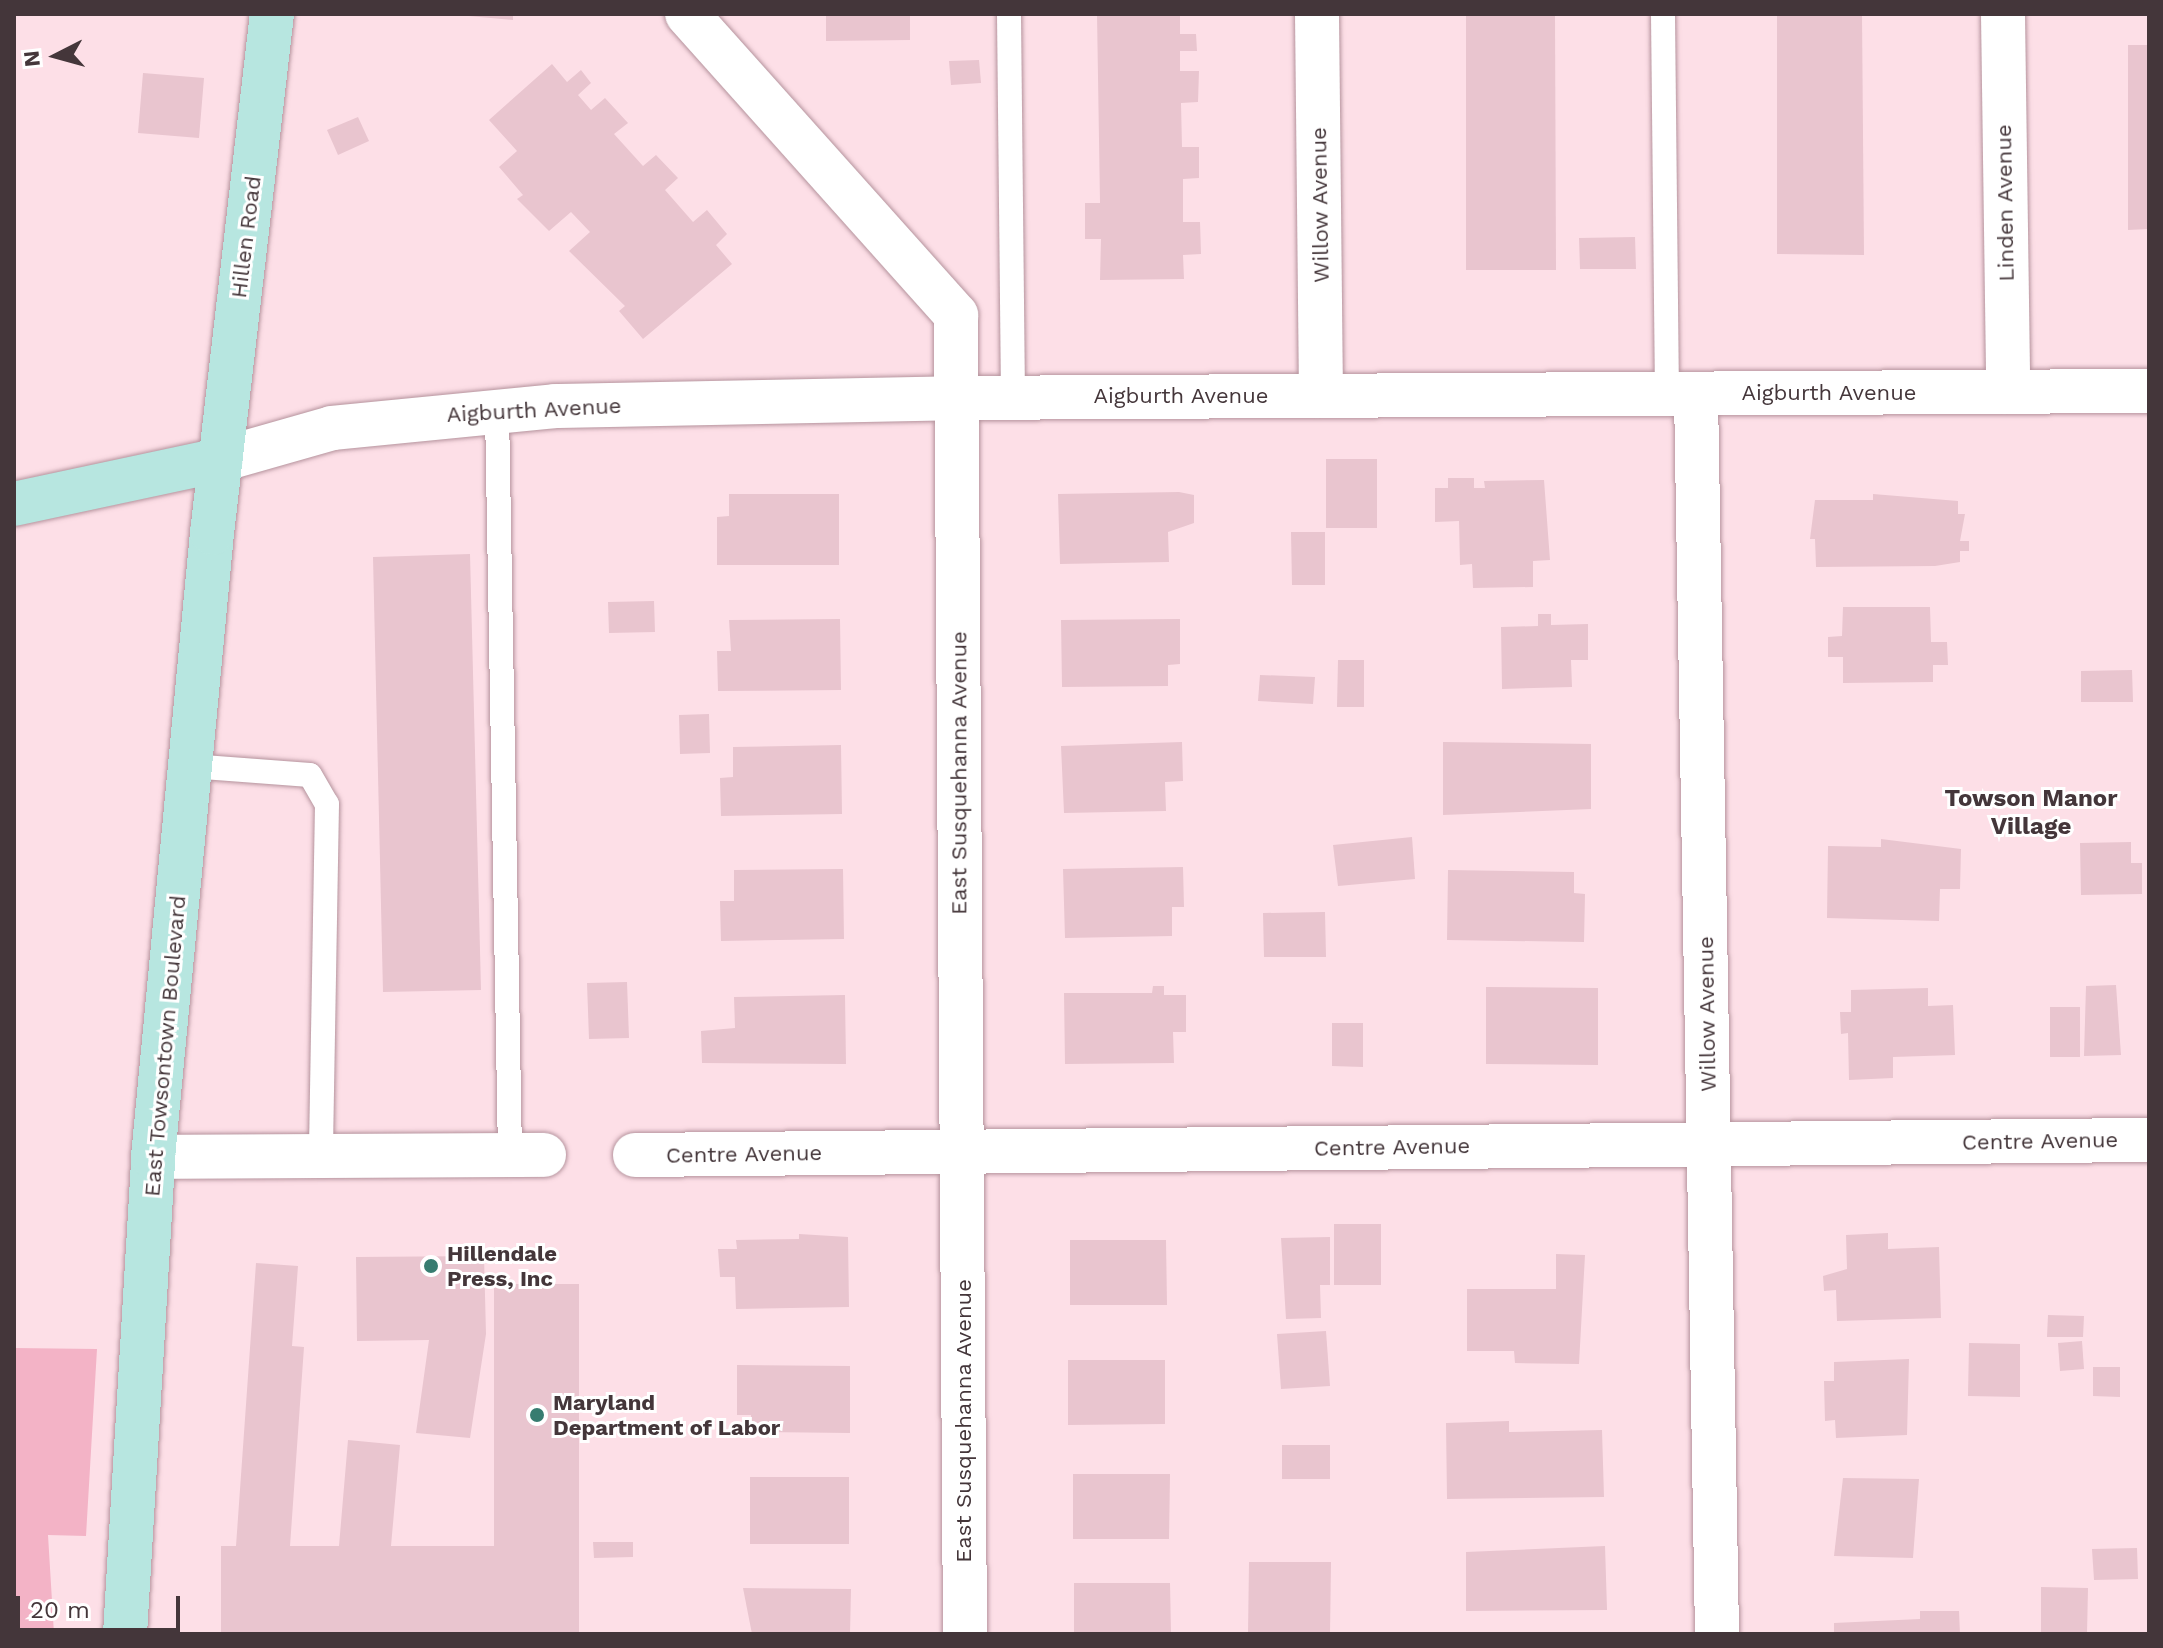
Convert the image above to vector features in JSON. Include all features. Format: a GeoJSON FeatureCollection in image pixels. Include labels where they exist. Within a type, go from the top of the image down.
{"type":"FeatureCollection","features":[{"type":"Feature","properties":{"kind":"main road","name":"Hillen Road"},"geometry":{"type":"LineString","coordinates":[[220,460],[272,14]]}},
{"type":"Feature","properties":{"kind":"main road"},"geometry":{"type":"LineString","coordinates":[[14,504],[220,460]]}},
{"type":"Feature","properties":{"kind":"main road","name":"East Towsontown Boulevard"},"geometry":{"type":"LineString","coordinates":[[125,1634],[153,1157],[220,460]]}},
{"type":"Feature","properties":{"kind":"street","name":"East Susquehanna Avenue"},"geometry":{"type":"LineString","coordinates":[[687,14],[956,315],[965,1634]]}},
{"type":"Feature","properties":{"kind":"street","name":"Willow Avenue"},"geometry":{"type":"LineString","coordinates":[[1317,14],[1321,396]]}},
{"type":"Feature","properties":{"kind":"street","name":"Linden Avenue"},"geometry":{"type":"LineString","coordinates":[[2003,14],[2008,392]]}},
{"type":"Feature","properties":{"kind":"street","name":"Aigburth Avenue"},"geometry":{"type":"LineString","coordinates":[[220,460],[332,428],[497,410],[1013,397],[2149,391]]}},
{"type":"Feature","properties":{"kind":"street","name":"Willow Avenue"},"geometry":{"type":"LineString","coordinates":[[1682,394],[1709,1144],[1717,1634]]}},
{"type":"Feature","properties":{"kind":"street","name":"Centre Avenue"},"geometry":{"type":"LineString","coordinates":[[635,1155],[2149,1140]]}},
{"type":"Feature","properties":{"kind":"street"},"geometry":{"type":"LineString","coordinates":[[153,1157],[527,1155]]}},
{"type":"Feature","properties":{"kind":"lane"},"geometry":{"type":"LineString","coordinates":[[1009,14],[1013,397]]}},
{"type":"Feature","properties":{"kind":"lane"},"geometry":{"type":"LineString","coordinates":[[1663,14],[1682,394]]}},
{"type":"Feature","properties":{"kind":"lane"},"geometry":{"type":"LineString","coordinates":[[497,410],[527,1155]]}},
{"type":"Feature","properties":{"kind":"lane"},"geometry":{"type":"LineString","coordinates":[[190,766],[310,775],[327,804],[321,1156]]}},
{"type":"Feature","properties":{"kind":"shaded area"},"geometry":{"type":"Polygon","coordinates":[[[14,1348],[97,1349],[86,1536],[48,1535],[54,1634],[14,1634],[14,1348]]]}},
{"type":"Feature","properties":{"kind":"building"},"geometry":{"type":"Polygon","coordinates":[[[447,14],[513,14],[513,20],[447,14]]]}},
{"type":"Feature","properties":{"kind":"building"},"geometry":{"type":"Polygon","coordinates":[[[826,14],[910,14],[910,40],[826,41],[826,14]]]}},
{"type":"Feature","properties":{"kind":"building"},"geometry":{"type":"Polygon","coordinates":[[[1097,14],[1180,14],[1180,34],[1196,34],[1197,51],[1180,51],[1180,71],[1199,71],[1198,102],[1181,103],[1182,147],[1199,147],[1199,178],[1183,179],[1183,222],[1200,222],[1201,254],[1183,255],[1184,279],[1100,280],[1101,239],[1085,239],[1085,203],[1100,203],[1097,14]]]}},
{"type":"Feature","properties":{"kind":"building"},"geometry":{"type":"Polygon","coordinates":[[[1466,14],[1555,14],[1556,270],[1466,270],[1466,14]]]}},
{"type":"Feature","properties":{"kind":"building"},"geometry":{"type":"Polygon","coordinates":[[[1777,14],[1862,14],[1864,255],[1777,254],[1777,14]]]}},
{"type":"Feature","properties":{"kind":"building"},"geometry":{"type":"Polygon","coordinates":[[[2128,45],[2149,45],[2149,229],[2128,230],[2128,45]]]}},
{"type":"Feature","properties":{"kind":"building"},"geometry":{"type":"Polygon","coordinates":[[[979,60],[981,83],[951,85],[949,61],[979,60]]]}},
{"type":"Feature","properties":{"kind":"building"},"geometry":{"type":"Polygon","coordinates":[[[552,64],[567,82],[581,70],[591,83],[578,95],[591,110],[605,98],[628,123],[614,134],[643,166],[656,155],[678,178],[665,190],[693,222],[707,210],[727,234],[716,245],[732,264],[643,339],[619,311],[625,306],[569,251],[590,232],[571,212],[549,231],[517,199],[523,195],[499,167],[517,151],[489,120],[552,64]]]}},
{"type":"Feature","properties":{"kind":"building"},"geometry":{"type":"Polygon","coordinates":[[[143,73],[204,78],[199,138],[138,133],[143,73]]]}},
{"type":"Feature","properties":{"kind":"building"},"geometry":{"type":"Polygon","coordinates":[[[358,117],[369,141],[338,155],[327,130],[358,117]]]}},
{"type":"Feature","properties":{"kind":"building"},"geometry":{"type":"Polygon","coordinates":[[[1635,237],[1636,269],[1580,269],[1579,238],[1635,237]]]}},
{"type":"Feature","properties":{"kind":"building"},"geometry":{"type":"Polygon","coordinates":[[[1326,459],[1377,459],[1377,528],[1326,528],[1326,459]]]}},
{"type":"Feature","properties":{"kind":"building"},"geometry":{"type":"Polygon","coordinates":[[[1448,478],[1474,478],[1474,488],[1485,488],[1484,481],[1544,480],[1550,560],[1533,561],[1533,587],[1473,588],[1472,564],[1460,565],[1459,521],[1435,522],[1435,488],[1448,488],[1448,478]]]}},
{"type":"Feature","properties":{"kind":"building"},"geometry":{"type":"Polygon","coordinates":[[[1179,492],[1194,495],[1194,523],[1168,532],[1169,562],[1060,564],[1058,494],[1179,492]]]}},
{"type":"Feature","properties":{"kind":"building"},"geometry":{"type":"Polygon","coordinates":[[[729,494],[839,494],[839,565],[717,565],[717,517],[729,516],[729,494]]]}},
{"type":"Feature","properties":{"kind":"building"},"geometry":{"type":"Polygon","coordinates":[[[1873,494],[1958,501],[1958,514],[1965,514],[1960,541],[1969,541],[1969,551],[1960,551],[1960,562],[1935,566],[1816,567],[1815,539],[1810,539],[1815,500],[1873,500],[1873,494]]]}},
{"type":"Feature","properties":{"kind":"building"},"geometry":{"type":"Polygon","coordinates":[[[1291,532],[1325,532],[1325,585],[1292,585],[1291,532]]]}},
{"type":"Feature","properties":{"kind":"building"},"geometry":{"type":"Polygon","coordinates":[[[470,554],[481,990],[383,992],[373,557],[470,554]]]}},
{"type":"Feature","properties":{"kind":"building"},"geometry":{"type":"Polygon","coordinates":[[[654,601],[655,632],[609,633],[608,602],[654,601]]]}},
{"type":"Feature","properties":{"kind":"building"},"geometry":{"type":"Polygon","coordinates":[[[1843,607],[1930,607],[1931,642],[1947,642],[1948,665],[1933,665],[1933,682],[1843,683],[1843,657],[1828,657],[1828,637],[1842,636],[1843,607]]]}},
{"type":"Feature","properties":{"kind":"building"},"geometry":{"type":"Polygon","coordinates":[[[1538,614],[1551,614],[1551,625],[1588,624],[1588,660],[1571,660],[1572,687],[1502,689],[1501,627],[1538,626],[1538,614]]]}},
{"type":"Feature","properties":{"kind":"building"},"geometry":{"type":"Polygon","coordinates":[[[840,619],[841,690],[718,691],[717,651],[731,651],[729,620],[840,619]]]}},
{"type":"Feature","properties":{"kind":"building"},"geometry":{"type":"Polygon","coordinates":[[[1180,619],[1180,664],[1168,665],[1168,686],[1062,687],[1061,620],[1180,619]]]}},
{"type":"Feature","properties":{"kind":"building"},"geometry":{"type":"Polygon","coordinates":[[[1338,660],[1364,660],[1364,707],[1337,707],[1338,660]]]}},
{"type":"Feature","properties":{"kind":"building"},"geometry":{"type":"Polygon","coordinates":[[[2132,670],[2133,702],[2081,702],[2081,671],[2132,670]]]}},
{"type":"Feature","properties":{"kind":"building"},"geometry":{"type":"Polygon","coordinates":[[[1260,675],[1315,677],[1313,704],[1258,701],[1260,675]]]}},
{"type":"Feature","properties":{"kind":"building"},"geometry":{"type":"Polygon","coordinates":[[[709,714],[710,753],[680,754],[679,715],[709,714]]]}},
{"type":"Feature","properties":{"kind":"building"},"geometry":{"type":"Polygon","coordinates":[[[1182,742],[1183,781],[1165,782],[1166,811],[1064,813],[1061,746],[1182,742]]]}},
{"type":"Feature","properties":{"kind":"building"},"geometry":{"type":"Polygon","coordinates":[[[1443,742],[1591,744],[1591,809],[1443,815],[1443,742]]]}},
{"type":"Feature","properties":{"kind":"building"},"geometry":{"type":"Polygon","coordinates":[[[841,745],[842,814],[721,816],[720,778],[733,777],[733,747],[841,745]]]}},
{"type":"Feature","properties":{"kind":"building"},"geometry":{"type":"Polygon","coordinates":[[[1412,837],[1415,879],[1338,886],[1333,845],[1412,837]]]}},
{"type":"Feature","properties":{"kind":"building"},"geometry":{"type":"Polygon","coordinates":[[[1881,839],[1961,849],[1960,889],[1940,889],[1939,921],[1827,918],[1828,846],[1881,847],[1881,839]]]}},
{"type":"Feature","properties":{"kind":"building"},"geometry":{"type":"Polygon","coordinates":[[[2131,842],[2131,863],[2142,863],[2142,894],[2081,895],[2080,843],[2131,842]]]}},
{"type":"Feature","properties":{"kind":"building"},"geometry":{"type":"Polygon","coordinates":[[[1183,867],[1184,907],[1172,907],[1172,936],[1065,938],[1063,869],[1183,867]]]}},
{"type":"Feature","properties":{"kind":"building"},"geometry":{"type":"Polygon","coordinates":[[[843,869],[844,939],[721,941],[720,901],[734,901],[734,870],[843,869]]]}},
{"type":"Feature","properties":{"kind":"building"},"geometry":{"type":"Polygon","coordinates":[[[1448,870],[1574,872],[1574,893],[1585,894],[1584,942],[1447,940],[1448,870]]]}},
{"type":"Feature","properties":{"kind":"building"},"geometry":{"type":"Polygon","coordinates":[[[1325,912],[1326,957],[1264,957],[1263,913],[1325,912]]]}},
{"type":"Feature","properties":{"kind":"building"},"geometry":{"type":"Polygon","coordinates":[[[627,982],[629,1038],[589,1039],[587,983],[627,982]]]}},
{"type":"Feature","properties":{"kind":"building"},"geometry":{"type":"Polygon","coordinates":[[[2116,985],[2121,1055],[2084,1056],[2086,986],[2116,985]]]}},
{"type":"Feature","properties":{"kind":"building"},"geometry":{"type":"Polygon","coordinates":[[[1153,986],[1164,986],[1164,995],[1186,995],[1186,1032],[1173,1032],[1174,1063],[1065,1064],[1064,993],[1152,993],[1153,986]]]}},
{"type":"Feature","properties":{"kind":"building"},"geometry":{"type":"Polygon","coordinates":[[[1486,987],[1598,988],[1598,1065],[1486,1064],[1486,987]]]}},
{"type":"Feature","properties":{"kind":"building"},"geometry":{"type":"Polygon","coordinates":[[[1928,988],[1928,1006],[1953,1005],[1955,1055],[1893,1057],[1893,1078],[1849,1080],[1848,1033],[1841,1034],[1840,1012],[1851,1012],[1851,990],[1928,988]]]}},
{"type":"Feature","properties":{"kind":"building"},"geometry":{"type":"Polygon","coordinates":[[[845,995],[846,1064],[702,1063],[701,1031],[735,1028],[734,997],[845,995]]]}},
{"type":"Feature","properties":{"kind":"building"},"geometry":{"type":"Polygon","coordinates":[[[2050,1007],[2080,1007],[2080,1057],[2050,1057],[2050,1007]]]}},
{"type":"Feature","properties":{"kind":"building"},"geometry":{"type":"Polygon","coordinates":[[[1332,1023],[1363,1023],[1363,1067],[1332,1066],[1332,1023]]]}},
{"type":"Feature","properties":{"kind":"building"},"geometry":{"type":"Polygon","coordinates":[[[1334,1224],[1381,1224],[1381,1285],[1334,1285],[1334,1224]]]}},
{"type":"Feature","properties":{"kind":"building"},"geometry":{"type":"Polygon","coordinates":[[[1888,1233],[1888,1249],[1939,1247],[1941,1318],[1837,1321],[1836,1290],[1824,1291],[1823,1276],[1847,1269],[1846,1235],[1888,1233]]]}},
{"type":"Feature","properties":{"kind":"building"},"geometry":{"type":"Polygon","coordinates":[[[799,1234],[848,1237],[849,1307],[736,1309],[735,1277],[720,1277],[718,1249],[737,1249],[736,1240],[799,1239],[799,1234]]]}},
{"type":"Feature","properties":{"kind":"building"},"geometry":{"type":"Polygon","coordinates":[[[1330,1237],[1330,1285],[1320,1285],[1321,1318],[1286,1319],[1281,1238],[1330,1237]]]}},
{"type":"Feature","properties":{"kind":"building"},"geometry":{"type":"Polygon","coordinates":[[[1070,1240],[1166,1240],[1167,1305],[1070,1305],[1070,1240]]]}},
{"type":"Feature","properties":{"kind":"building"},"geometry":{"type":"Polygon","coordinates":[[[1556,1254],[1585,1255],[1579,1364],[1515,1363],[1514,1351],[1467,1351],[1467,1289],[1556,1289],[1556,1254]]]}},
{"type":"Feature","properties":{"kind":"building"},"geometry":{"type":"Polygon","coordinates":[[[484,1256],[486,1334],[470,1438],[416,1433],[429,1340],[357,1341],[356,1257],[484,1256]]]}},
{"type":"Feature","properties":{"kind":"building","name":"Maryland Department of Labor"},"geometry":{"type":"Polygon","coordinates":[[[256,1263],[298,1266],[292,1346],[304,1347],[290,1546],[339,1546],[348,1440],[400,1445],[391,1546],[494,1546],[494,1284],[579,1284],[579,1634],[221,1634],[221,1546],[236,1546],[256,1263]]]}},
{"type":"Feature","properties":{"kind":"building"},"geometry":{"type":"Polygon","coordinates":[[[2048,1315],[2084,1316],[2083,1337],[2047,1337],[2048,1315]]]}},
{"type":"Feature","properties":{"kind":"building"},"geometry":{"type":"Polygon","coordinates":[[[1326,1331],[1330,1386],[1281,1389],[1277,1334],[1326,1331]]]}},
{"type":"Feature","properties":{"kind":"building"},"geometry":{"type":"Polygon","coordinates":[[[2082,1341],[2084,1369],[2060,1371],[2058,1343],[2082,1341]]]}},
{"type":"Feature","properties":{"kind":"building"},"geometry":{"type":"Polygon","coordinates":[[[1969,1343],[2020,1344],[2020,1397],[1968,1396],[1969,1343]]]}},
{"type":"Feature","properties":{"kind":"building"},"geometry":{"type":"Polygon","coordinates":[[[1909,1359],[1907,1435],[1836,1438],[1835,1420],[1825,1421],[1824,1381],[1834,1381],[1834,1362],[1909,1359]]]}},
{"type":"Feature","properties":{"kind":"building"},"geometry":{"type":"Polygon","coordinates":[[[1068,1360],[1165,1360],[1165,1424],[1068,1425],[1068,1360]]]}},
{"type":"Feature","properties":{"kind":"building"},"geometry":{"type":"Polygon","coordinates":[[[737,1365],[850,1366],[850,1433],[751,1432],[751,1415],[737,1415],[737,1365]]]}},
{"type":"Feature","properties":{"kind":"building"},"geometry":{"type":"Polygon","coordinates":[[[2093,1367],[2120,1367],[2120,1397],[2093,1396],[2093,1367]]]}},
{"type":"Feature","properties":{"kind":"building"},"geometry":{"type":"Polygon","coordinates":[[[1509,1421],[1509,1432],[1602,1430],[1604,1497],[1447,1499],[1446,1423],[1509,1421]]]}},
{"type":"Feature","properties":{"kind":"building"},"geometry":{"type":"Polygon","coordinates":[[[1282,1445],[1330,1445],[1330,1479],[1282,1479],[1282,1445]]]}},
{"type":"Feature","properties":{"kind":"building"},"geometry":{"type":"Polygon","coordinates":[[[1073,1474],[1170,1474],[1169,1539],[1073,1539],[1073,1474]]]}},
{"type":"Feature","properties":{"kind":"building"},"geometry":{"type":"Polygon","coordinates":[[[750,1477],[849,1477],[849,1544],[750,1544],[750,1477]]]}},
{"type":"Feature","properties":{"kind":"building"},"geometry":{"type":"Polygon","coordinates":[[[1843,1478],[1919,1479],[1913,1558],[1834,1556],[1843,1478]]]}},
{"type":"Feature","properties":{"kind":"building"},"geometry":{"type":"Polygon","coordinates":[[[593,1542],[633,1542],[633,1557],[594,1558],[593,1542]]]}},
{"type":"Feature","properties":{"kind":"building"},"geometry":{"type":"Polygon","coordinates":[[[1605,1546],[1607,1610],[1466,1611],[1466,1552],[1605,1546]]]}},
{"type":"Feature","properties":{"kind":"building"},"geometry":{"type":"Polygon","coordinates":[[[2137,1548],[2138,1579],[2094,1580],[2092,1549],[2137,1548]]]}},
{"type":"Feature","properties":{"kind":"building"},"geometry":{"type":"Polygon","coordinates":[[[1249,1562],[1331,1562],[1330,1634],[1248,1634],[1249,1562]]]}},
{"type":"Feature","properties":{"kind":"building"},"geometry":{"type":"Polygon","coordinates":[[[1074,1583],[1170,1583],[1171,1634],[1074,1634],[1074,1583]]]}},
{"type":"Feature","properties":{"kind":"building"},"geometry":{"type":"Polygon","coordinates":[[[2041,1587],[2088,1588],[2087,1634],[2041,1634],[2041,1587]]]}},
{"type":"Feature","properties":{"kind":"building"},"geometry":{"type":"Polygon","coordinates":[[[743,1588],[851,1589],[850,1634],[752,1634],[743,1588]]]}},
{"type":"Feature","properties":{"kind":"building"},"geometry":{"type":"Polygon","coordinates":[[[1920,1611],[1959,1611],[1960,1634],[1834,1634],[1834,1623],[1920,1619],[1920,1611]]]}},
{"type":"Feature","properties":{"kind":"place","name":"Hillendale Press, Inc"},"geometry":{"type":"Point","coordinates":[431,1266]}},
{"type":"Feature","properties":{"kind":"place","name":"Maryland Department of Labor"},"geometry":{"type":"Point","coordinates":[537,1415]}},
{"type":"Feature","properties":{"kind":"district","name":"Towson Manor Village"},"geometry":{"type":"Point","coordinates":[2031,813]}}]}
